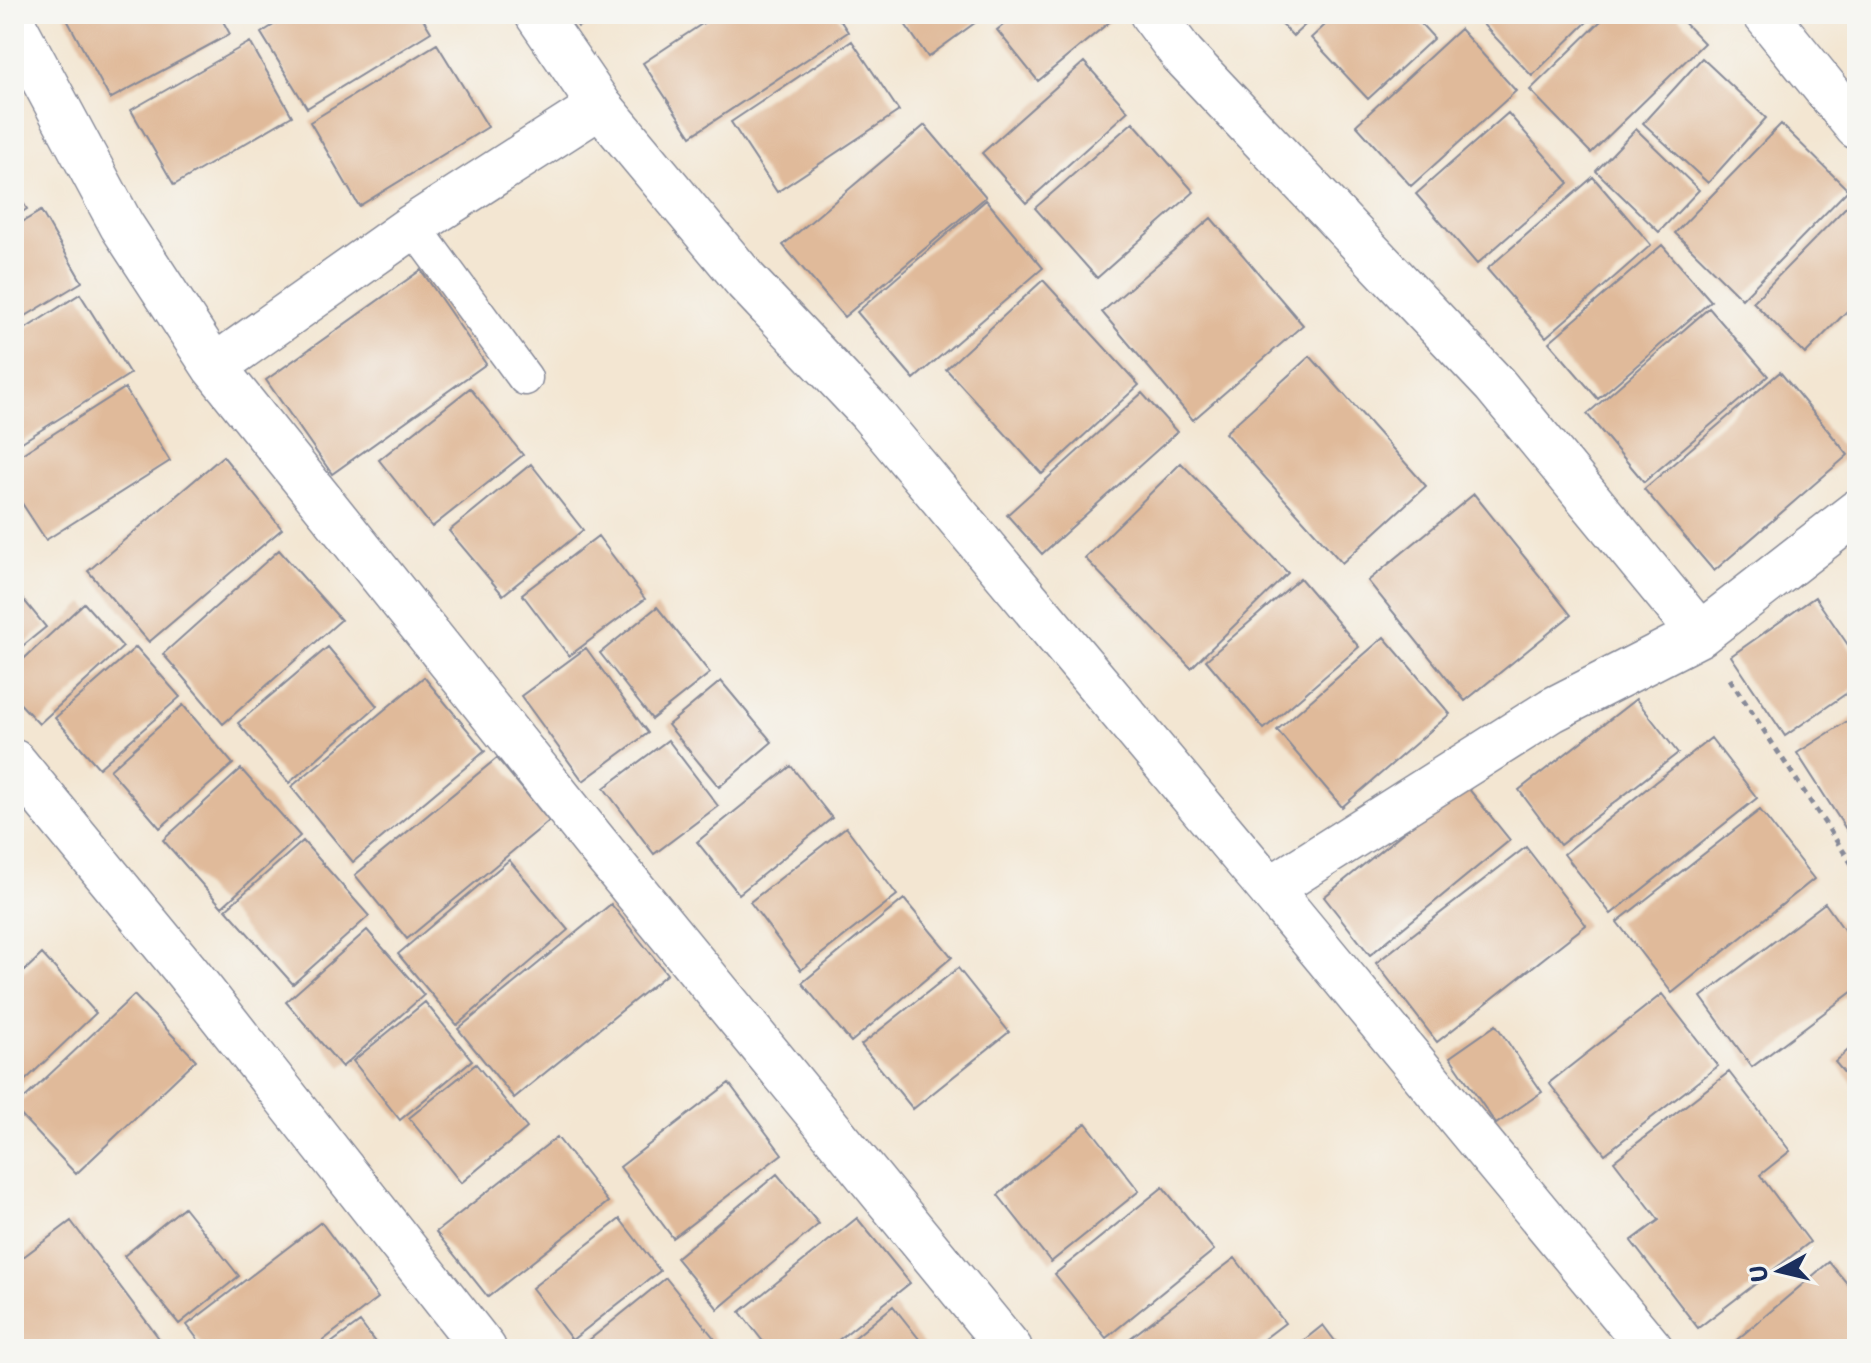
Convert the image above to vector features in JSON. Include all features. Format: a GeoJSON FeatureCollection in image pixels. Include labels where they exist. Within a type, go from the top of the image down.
{"type":"FeatureCollection","features":[{"type":"Feature","properties":{"kind":"street"},"geometry":{"type":"LineString","coordinates":[[537,14],[600,106],[746,281],[870,412],[1651,1349]]}},
{"type":"Feature","properties":{"kind":"street"},"geometry":{"type":"LineString","coordinates":[[1152,14],[1182,54],[1495,385],[1700,634]]}},
{"type":"Feature","properties":{"kind":"street"},"geometry":{"type":"LineString","coordinates":[[1765,14],[1857,127]]}},
{"type":"Feature","properties":{"kind":"street"},"geometry":{"type":"LineString","coordinates":[[14,25],[122,226],[214,367],[594,841],[1010,1349]]}},
{"type":"Feature","properties":{"kind":"street"},"geometry":{"type":"LineString","coordinates":[[214,367],[413,226],[600,106]]}},
{"type":"Feature","properties":{"kind":"street"},"geometry":{"type":"LineString","coordinates":[[1270,889],[1552,710],[1700,634],[1857,512]]}},
{"type":"Feature","properties":{"kind":"street"},"geometry":{"type":"LineString","coordinates":[[14,762],[187,972],[484,1349]]}},
{"type":"Feature","properties":{"kind":"lane"},"geometry":{"type":"LineString","coordinates":[[413,226],[525,378]]}},
{"type":"Feature","properties":{"kind":"path"},"geometry":{"type":"LineString","coordinates":[[1700,634],[1857,872]]}},
{"type":"Feature","properties":{"kind":"building"},"geometry":{"type":"Polygon","coordinates":[[[64,14],[219,14],[230,34],[110,99],[64,14]]]}},
{"type":"Feature","properties":{"kind":"building"},"geometry":{"type":"Polygon","coordinates":[[[291,14],[420,14],[431,32],[307,108],[261,33],[291,14]]]}},
{"type":"Feature","properties":{"kind":"building"},"geometry":{"type":"Polygon","coordinates":[[[570,14],[600,14],[578,27],[570,14]]]}},
{"type":"Feature","properties":{"kind":"building"},"geometry":{"type":"Polygon","coordinates":[[[717,14],[836,14],[848,32],[691,136],[643,63],[717,14]]]}},
{"type":"Feature","properties":{"kind":"building"},"geometry":{"type":"Polygon","coordinates":[[[898,14],[987,14],[928,57],[898,14]]]}},
{"type":"Feature","properties":{"kind":"building"},"geometry":{"type":"Polygon","coordinates":[[[1017,14],[1109,14],[1113,19],[1038,81],[997,30],[1017,14]]]}},
{"type":"Feature","properties":{"kind":"building"},"geometry":{"type":"Polygon","coordinates":[[[1272,14],[1317,14],[1293,36],[1272,14]]]}},
{"type":"Feature","properties":{"kind":"building"},"geometry":{"type":"Polygon","coordinates":[[[1337,14],[1412,14],[1434,38],[1368,99],[1311,38],[1337,14]]]}},
{"type":"Feature","properties":{"kind":"building"},"geometry":{"type":"Polygon","coordinates":[[[1479,14],[1595,14],[1532,76],[1476,17],[1479,14]]]}},
{"type":"Feature","properties":{"kind":"building"},"geometry":{"type":"Polygon","coordinates":[[[1608,14],[1676,14],[1704,43],[1591,153],[1530,90],[1608,14]]]}},
{"type":"Feature","properties":{"kind":"building"},"geometry":{"type":"Polygon","coordinates":[[[1460,29],[1516,91],[1411,186],[1356,125],[1460,29]]]}},
{"type":"Feature","properties":{"kind":"building"},"geometry":{"type":"Polygon","coordinates":[[[852,41],[899,111],[777,192],[731,122],[852,41]]]}},
{"type":"Feature","properties":{"kind":"building"},"geometry":{"type":"Polygon","coordinates":[[[250,42],[292,116],[174,185],[131,110],[250,42]]]}},
{"type":"Feature","properties":{"kind":"building"},"geometry":{"type":"Polygon","coordinates":[[[437,44],[488,127],[359,206],[310,122],[437,44]]]}},
{"type":"Feature","properties":{"kind":"building"},"geometry":{"type":"Polygon","coordinates":[[[1702,58],[1766,118],[1708,183],[1643,123],[1702,58]]]}},
{"type":"Feature","properties":{"kind":"building"},"geometry":{"type":"Polygon","coordinates":[[[1084,62],[1128,111],[1026,203],[982,153],[1084,62]]]}},
{"type":"Feature","properties":{"kind":"building"},"geometry":{"type":"Polygon","coordinates":[[[1508,113],[1569,183],[1477,264],[1416,194],[1508,113]]]}},
{"type":"Feature","properties":{"kind":"building"},"geometry":{"type":"Polygon","coordinates":[[[1133,122],[1194,192],[1097,278],[1035,208],[1133,122]]]}},
{"type":"Feature","properties":{"kind":"building"},"geometry":{"type":"Polygon","coordinates":[[[1781,124],[1848,190],[1742,299],[1675,233],[1781,124]]]}},
{"type":"Feature","properties":{"kind":"building"},"geometry":{"type":"Polygon","coordinates":[[[925,125],[986,197],[844,317],[783,245],[925,125]]]}},
{"type":"Feature","properties":{"kind":"building"},"geometry":{"type":"Polygon","coordinates":[[[1636,129],[1699,190],[1659,232],[1596,171],[1636,129]]]}},
{"type":"Feature","properties":{"kind":"building"},"geometry":{"type":"Polygon","coordinates":[[[1593,177],[1651,245],[1546,337],[1487,269],[1593,177]]]}},
{"type":"Feature","properties":{"kind":"building"},"geometry":{"type":"Polygon","coordinates":[[[14,189],[27,209],[14,217],[14,189]]]}},
{"type":"Feature","properties":{"kind":"building"},"geometry":{"type":"Polygon","coordinates":[[[986,200],[1043,268],[914,379],[857,312],[986,200]]]}},
{"type":"Feature","properties":{"kind":"building"},"geometry":{"type":"Polygon","coordinates":[[[1849,204],[1857,212],[1857,301],[1805,354],[1753,302],[1849,204]]]}},
{"type":"Feature","properties":{"kind":"building"},"geometry":{"type":"Polygon","coordinates":[[[41,211],[82,282],[14,323],[14,227],[41,211]]]}},
{"type":"Feature","properties":{"kind":"building"},"geometry":{"type":"Polygon","coordinates":[[[1211,218],[1303,325],[1193,420],[1102,312],[1211,218]]]}},
{"type":"Feature","properties":{"kind":"building"},"geometry":{"type":"Polygon","coordinates":[[[1662,245],[1711,301],[1598,399],[1549,342],[1662,245]]]}},
{"type":"Feature","properties":{"kind":"building"},"geometry":{"type":"Polygon","coordinates":[[[421,270],[486,364],[332,474],[266,380],[421,270]]]}},
{"type":"Feature","properties":{"kind":"building"},"geometry":{"type":"Polygon","coordinates":[[[1043,280],[1139,385],[1042,474],[946,369],[1043,280]]]}},
{"type":"Feature","properties":{"kind":"building"},"geometry":{"type":"Polygon","coordinates":[[[80,294],[130,374],[14,447],[14,336],[80,294]]]}},
{"type":"Feature","properties":{"kind":"building"},"geometry":{"type":"Polygon","coordinates":[[[1709,308],[1768,376],[1644,482],[1587,414],[1709,308]]]}},
{"type":"Feature","properties":{"kind":"building"},"geometry":{"type":"Polygon","coordinates":[[[1310,356],[1426,486],[1342,563],[1225,433],[1310,356]]]}},
{"type":"Feature","properties":{"kind":"building"},"geometry":{"type":"Polygon","coordinates":[[[1780,372],[1848,455],[1714,571],[1644,489],[1780,372]]]}},
{"type":"Feature","properties":{"kind":"building"},"geometry":{"type":"Polygon","coordinates":[[[125,388],[170,461],[46,540],[14,491],[14,459],[125,388]]]}},
{"type":"Feature","properties":{"kind":"building"},"geometry":{"type":"Polygon","coordinates":[[[470,388],[523,455],[432,527],[379,460],[470,388]]]}},
{"type":"Feature","properties":{"kind":"building"},"geometry":{"type":"Polygon","coordinates":[[[1142,393],[1177,432],[1042,554],[1007,515],[1142,393]]]}},
{"type":"Feature","properties":{"kind":"building"},"geometry":{"type":"Polygon","coordinates":[[[223,456],[282,529],[149,642],[88,571],[223,456]]]}},
{"type":"Feature","properties":{"kind":"building"},"geometry":{"type":"Polygon","coordinates":[[[1181,463],[1288,573],[1191,668],[1085,558],[1181,463]]]}},
{"type":"Feature","properties":{"kind":"building"},"geometry":{"type":"Polygon","coordinates":[[[531,464],[583,530],[503,595],[449,531],[531,464]]]}},
{"type":"Feature","properties":{"kind":"building"},"geometry":{"type":"Polygon","coordinates":[[[1474,494],[1571,615],[1465,701],[1368,581],[1474,494]]]}},
{"type":"Feature","properties":{"kind":"building"},"geometry":{"type":"Polygon","coordinates":[[[598,536],[645,599],[569,656],[522,594],[598,536]]]}},
{"type":"Feature","properties":{"kind":"building"},"geometry":{"type":"Polygon","coordinates":[[[279,550],[341,620],[223,724],[163,654],[279,550]]]}},
{"type":"Feature","properties":{"kind":"building"},"geometry":{"type":"Polygon","coordinates":[[[1300,578],[1359,647],[1264,729],[1206,660],[1300,578]]]}},
{"type":"Feature","properties":{"kind":"building"},"geometry":{"type":"Polygon","coordinates":[[[14,588],[46,627],[14,653],[14,588]]]}},
{"type":"Feature","properties":{"kind":"building"},"geometry":{"type":"Polygon","coordinates":[[[1815,597],[1857,658],[1857,686],[1785,736],[1731,656],[1815,597]]]}},
{"type":"Feature","properties":{"kind":"building"},"geometry":{"type":"Polygon","coordinates":[[[84,603],[123,647],[39,724],[14,697],[14,668],[84,603]]]}},
{"type":"Feature","properties":{"kind":"building"},"geometry":{"type":"Polygon","coordinates":[[[657,607],[710,673],[652,719],[600,653],[657,607]]]}},
{"type":"Feature","properties":{"kind":"building"},"geometry":{"type":"Polygon","coordinates":[[[1384,637],[1450,714],[1342,807],[1277,730],[1384,637]]]}},
{"type":"Feature","properties":{"kind":"building"},"geometry":{"type":"Polygon","coordinates":[[[136,647],[180,697],[99,768],[55,718],[136,647]]]}},
{"type":"Feature","properties":{"kind":"building"},"geometry":{"type":"Polygon","coordinates":[[[328,647],[377,706],[289,783],[238,723],[328,647]]]}},
{"type":"Feature","properties":{"kind":"building"},"geometry":{"type":"Polygon","coordinates":[[[586,648],[648,733],[583,781],[521,696],[586,648]]]}},
{"type":"Feature","properties":{"kind":"building"},"geometry":{"type":"Polygon","coordinates":[[[424,677],[485,751],[353,862],[291,787],[424,677]]]}},
{"type":"Feature","properties":{"kind":"building"},"geometry":{"type":"Polygon","coordinates":[[[721,681],[772,742],[719,787],[668,725],[721,681]]]}},
{"type":"Feature","properties":{"kind":"building"},"geometry":{"type":"Polygon","coordinates":[[[1636,699],[1678,753],[1560,845],[1519,790],[1636,699]]]}},
{"type":"Feature","properties":{"kind":"building"},"geometry":{"type":"Polygon","coordinates":[[[183,705],[233,764],[160,828],[110,770],[183,705]]]}},
{"type":"Feature","properties":{"kind":"building"},"geometry":{"type":"Polygon","coordinates":[[[1857,715],[1857,846],[1797,753],[1857,715]]]}},
{"type":"Feature","properties":{"kind":"building"},"geometry":{"type":"Polygon","coordinates":[[[1711,738],[1757,798],[1611,914],[1564,854],[1711,738]]]}},
{"type":"Feature","properties":{"kind":"building"},"geometry":{"type":"Polygon","coordinates":[[[668,740],[718,806],[654,854],[604,788],[668,740]]]}},
{"type":"Feature","properties":{"kind":"building"},"geometry":{"type":"Polygon","coordinates":[[[497,758],[549,821],[407,939],[355,875],[497,758]]]}},
{"type":"Feature","properties":{"kind":"building"},"geometry":{"type":"Polygon","coordinates":[[[791,766],[832,818],[739,894],[697,842],[791,766]]]}},
{"type":"Feature","properties":{"kind":"building"},"geometry":{"type":"Polygon","coordinates":[[[241,769],[300,836],[222,907],[163,840],[241,769]]]}},
{"type":"Feature","properties":{"kind":"building"},"geometry":{"type":"Polygon","coordinates":[[[1464,783],[1510,840],[1370,955],[1324,897],[1464,783]]]}},
{"type":"Feature","properties":{"kind":"building"},"geometry":{"type":"Polygon","coordinates":[[[1760,810],[1814,879],[1672,993],[1617,922],[1760,810]]]}},
{"type":"Feature","properties":{"kind":"building"},"geometry":{"type":"Polygon","coordinates":[[[846,827],[897,895],[801,970],[750,902],[846,827]]]}},
{"type":"Feature","properties":{"kind":"building"},"geometry":{"type":"Polygon","coordinates":[[[303,841],[369,916],[293,984],[226,909],[303,841]]]}},
{"type":"Feature","properties":{"kind":"building"},"geometry":{"type":"Polygon","coordinates":[[[1526,847],[1586,925],[1437,1042],[1376,963],[1526,847]]]}},
{"type":"Feature","properties":{"kind":"building"},"geometry":{"type":"Polygon","coordinates":[[[509,860],[568,930],[457,1025],[398,954],[509,860]]]}},
{"type":"Feature","properties":{"kind":"building"},"geometry":{"type":"Polygon","coordinates":[[[904,899],[952,957],[851,1042],[802,983],[904,899]]]}},
{"type":"Feature","properties":{"kind":"building"},"geometry":{"type":"Polygon","coordinates":[[[1825,903],[1857,948],[1857,988],[1752,1067],[1701,997],[1825,903]]]}},
{"type":"Feature","properties":{"kind":"building"},"geometry":{"type":"Polygon","coordinates":[[[611,904],[667,974],[514,1098],[458,1029],[611,904]]]}},
{"type":"Feature","properties":{"kind":"building"},"geometry":{"type":"Polygon","coordinates":[[[367,930],[424,995],[342,1067],[286,1002],[367,930]]]}},
{"type":"Feature","properties":{"kind":"building"},"geometry":{"type":"Polygon","coordinates":[[[42,954],[96,1013],[14,1091],[14,981],[42,954]]]}},
{"type":"Feature","properties":{"kind":"building"},"geometry":{"type":"Polygon","coordinates":[[[958,968],[1009,1032],[913,1109],[861,1045],[958,968]]]}},
{"type":"Feature","properties":{"kind":"building"},"geometry":{"type":"Polygon","coordinates":[[[1662,994],[1718,1066],[1605,1154],[1549,1083],[1662,994]]]}},
{"type":"Feature","properties":{"kind":"building"},"geometry":{"type":"Polygon","coordinates":[[[134,995],[196,1060],[76,1174],[14,1108],[134,995]]]}},
{"type":"Feature","properties":{"kind":"building"},"geometry":{"type":"Polygon","coordinates":[[[425,1002],[472,1060],[400,1120],[353,1061],[425,1002]]]}},
{"type":"Feature","properties":{"kind":"building"},"geometry":{"type":"Polygon","coordinates":[[[1496,1025],[1542,1092],[1496,1124],[1450,1057],[1496,1025]]]}},
{"type":"Feature","properties":{"kind":"building"},"geometry":{"type":"Polygon","coordinates":[[[1857,1042],[1857,1088],[1835,1062],[1857,1042]]]}},
{"type":"Feature","properties":{"kind":"building"},"geometry":{"type":"Polygon","coordinates":[[[476,1064],[527,1128],[461,1183],[409,1118],[476,1064]]]}},
{"type":"Feature","properties":{"kind":"building"},"geometry":{"type":"Polygon","coordinates":[[[1729,1072],[1790,1151],[1760,1175],[1810,1242],[1698,1328],[1631,1241],[1659,1220],[1614,1161],[1729,1072]]]}},
{"type":"Feature","properties":{"kind":"building"},"geometry":{"type":"Polygon","coordinates":[[[729,1083],[782,1154],[673,1238],[620,1167],[729,1083]]]}},
{"type":"Feature","properties":{"kind":"building"},"geometry":{"type":"Polygon","coordinates":[[[1086,1123],[1139,1191],[1051,1262],[998,1195],[1086,1123]]]}},
{"type":"Feature","properties":{"kind":"building"},"geometry":{"type":"Polygon","coordinates":[[[557,1137],[608,1202],[488,1297],[436,1232],[557,1137]]]}},
{"type":"Feature","properties":{"kind":"building"},"geometry":{"type":"Polygon","coordinates":[[[777,1174],[819,1224],[718,1309],[676,1258],[777,1174]]]}},
{"type":"Feature","properties":{"kind":"building"},"geometry":{"type":"Polygon","coordinates":[[[1163,1187],[1214,1250],[1106,1338],[1055,1274],[1163,1187]]]}},
{"type":"Feature","properties":{"kind":"building"},"geometry":{"type":"Polygon","coordinates":[[[184,1207],[239,1276],[179,1324],[124,1256],[184,1207]]]}},
{"type":"Feature","properties":{"kind":"building"},"geometry":{"type":"Polygon","coordinates":[[[857,1218],[910,1283],[827,1349],[769,1349],[740,1312],[857,1218]]]}},
{"type":"Feature","properties":{"kind":"building"},"geometry":{"type":"Polygon","coordinates":[[[620,1219],[660,1271],[572,1340],[532,1288],[620,1219]]]}},
{"type":"Feature","properties":{"kind":"building"},"geometry":{"type":"Polygon","coordinates":[[[71,1221],[167,1349],[14,1349],[14,1264],[71,1221]]]}},
{"type":"Feature","properties":{"kind":"building"},"geometry":{"type":"Polygon","coordinates":[[[321,1222],[378,1298],[312,1349],[205,1349],[187,1325],[321,1222]]]}},
{"type":"Feature","properties":{"kind":"building"},"geometry":{"type":"Polygon","coordinates":[[[1235,1258],[1285,1323],[1251,1349],[1116,1349],[1235,1258]]]}},
{"type":"Feature","properties":{"kind":"building"},"geometry":{"type":"Polygon","coordinates":[[[1829,1262],[1857,1295],[1857,1349],[1726,1349],[1829,1262]]]}},
{"type":"Feature","properties":{"kind":"building"},"geometry":{"type":"Polygon","coordinates":[[[666,1278],[718,1343],[710,1349],[578,1349],[666,1278]]]}},
{"type":"Feature","properties":{"kind":"building"},"geometry":{"type":"Polygon","coordinates":[[[893,1306],[927,1349],[841,1349],[893,1306]]]}},
{"type":"Feature","properties":{"kind":"building"},"geometry":{"type":"Polygon","coordinates":[[[360,1322],[380,1349],[323,1349],[360,1322]]]}},
{"type":"Feature","properties":{"kind":"building"},"geometry":{"type":"Polygon","coordinates":[[[1323,1325],[1341,1349],[1293,1349],[1323,1325]]]}}]}
